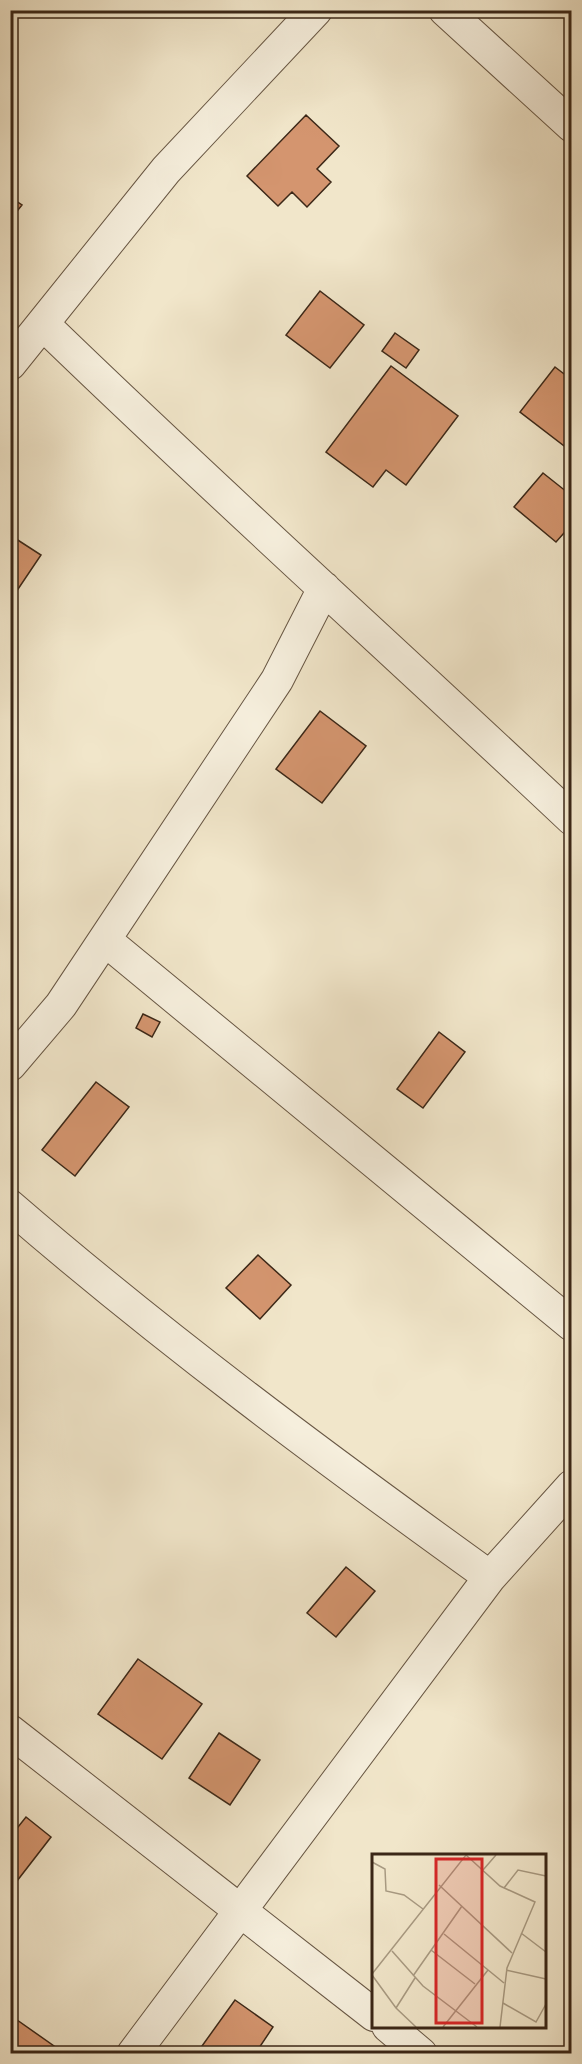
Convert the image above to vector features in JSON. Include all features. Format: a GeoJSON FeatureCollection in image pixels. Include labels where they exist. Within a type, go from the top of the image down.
{"type":"FeatureCollection","features":[{"type":"Feature","properties":{"kind":"street"},"geometry":{"type":"LineString","coordinates":[[10,364],[166,170],[316,10]]}},
{"type":"Feature","properties":{"kind":"street"},"geometry":{"type":"LineString","coordinates":[[444,10],[572,126]]}},
{"type":"Feature","properties":{"kind":"street"},"geometry":{"type":"LineString","coordinates":[[43,324],[168,446],[417,673],[572,819]]}},
{"type":"Feature","properties":{"kind":"street"},"geometry":{"type":"LineString","coordinates":[[10,1065],[61,1005],[277,680],[324,588]]}},
{"type":"Feature","properties":{"kind":"street"},"geometry":{"type":"LineString","coordinates":[[105,940],[572,1325]]}},
{"type":"Feature","properties":{"kind":"street"},"geometry":{"type":"LineString","coordinates":[[10,1206],[89,1274],[333,1464],[490,1577]]}},
{"type":"Feature","properties":{"kind":"street"},"geometry":{"type":"LineString","coordinates":[[133,2054],[490,1577],[572,1486]]}},
{"type":"Feature","properties":{"kind":"street"},"geometry":{"type":"LineString","coordinates":[[10,1731],[372,2013]]}},
{"type":"Feature","properties":{"kind":"street"},"geometry":{"type":"LineString","coordinates":[[390,2028],[421,2054]]}},
{"type":"Feature","properties":{"kind":"building"},"geometry":{"type":"Polygon","coordinates":[[[306,115],[339,146],[317,169],[331,182],[307,207],[292,192],[278,206],[247,176],[306,115]]]}},
{"type":"Feature","properties":{"kind":"building"},"geometry":{"type":"Polygon","coordinates":[[[10,197],[22,205],[10,220],[10,197]]]}},
{"type":"Feature","properties":{"kind":"building"},"geometry":{"type":"Polygon","coordinates":[[[320,291],[364,325],[330,368],[286,335],[320,291]]]}},
{"type":"Feature","properties":{"kind":"building"},"geometry":{"type":"Polygon","coordinates":[[[395,333],[419,350],[406,368],[382,351],[395,333]]]}},
{"type":"Feature","properties":{"kind":"building"},"geometry":{"type":"Polygon","coordinates":[[[391,366],[458,416],[406,485],[386,470],[373,487],[326,452],[391,366]]]}},
{"type":"Feature","properties":{"kind":"building"},"geometry":{"type":"Polygon","coordinates":[[[555,367],[572,380],[572,452],[520,412],[555,367]]]}},
{"type":"Feature","properties":{"kind":"building"},"geometry":{"type":"Polygon","coordinates":[[[543,473],[572,496],[572,524],[556,542],[514,507],[543,473]]]}},
{"type":"Feature","properties":{"kind":"building"},"geometry":{"type":"Polygon","coordinates":[[[10,535],[41,555],[10,601],[10,535]]]}},
{"type":"Feature","properties":{"kind":"building"},"geometry":{"type":"Polygon","coordinates":[[[320,711],[366,746],[322,803],[276,769],[320,711]]]}},
{"type":"Feature","properties":{"kind":"building"},"geometry":{"type":"Polygon","coordinates":[[[143,1014],[160,1022],[152,1037],[136,1028],[143,1014]]]}},
{"type":"Feature","properties":{"kind":"building"},"geometry":{"type":"Polygon","coordinates":[[[439,1032],[465,1052],[423,1108],[397,1089],[439,1032]]]}},
{"type":"Feature","properties":{"kind":"building"},"geometry":{"type":"Polygon","coordinates":[[[96,1082],[129,1107],[75,1176],[42,1150],[96,1082]]]}},
{"type":"Feature","properties":{"kind":"building"},"geometry":{"type":"Polygon","coordinates":[[[258,1255],[291,1285],[260,1319],[226,1288],[258,1255]]]}},
{"type":"Feature","properties":{"kind":"building"},"geometry":{"type":"Polygon","coordinates":[[[346,1567],[375,1591],[336,1637],[307,1613],[346,1567]]]}},
{"type":"Feature","properties":{"kind":"building"},"geometry":{"type":"Polygon","coordinates":[[[138,1659],[202,1704],[162,1759],[98,1714],[138,1659]]]}},
{"type":"Feature","properties":{"kind":"building"},"geometry":{"type":"Polygon","coordinates":[[[219,1733],[260,1760],[230,1805],[189,1778],[219,1733]]]}},
{"type":"Feature","properties":{"kind":"building"},"geometry":{"type":"Polygon","coordinates":[[[26,1817],[51,1837],[10,1890],[10,1837],[26,1817]]]}},
{"type":"Feature","properties":{"kind":"building"},"geometry":{"type":"Polygon","coordinates":[[[235,2000],[273,2027],[255,2054],[198,2054],[197,2053],[235,2000]]]}},
{"type":"Feature","properties":{"kind":"building"},"geometry":{"type":"Polygon","coordinates":[[[10,2015],[64,2053],[10,2054],[10,2015]]]}}]}
